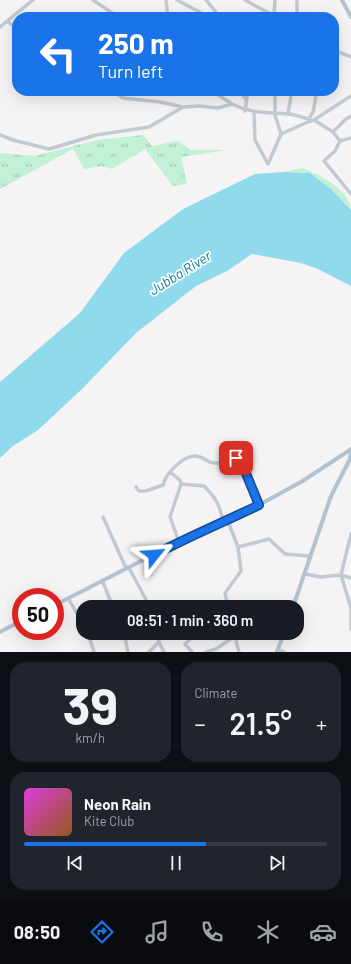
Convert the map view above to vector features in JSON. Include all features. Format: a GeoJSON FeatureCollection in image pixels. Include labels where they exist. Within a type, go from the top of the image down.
{"type":"FeatureCollection","features":[{"type":"Feature","properties":{"kind":"main road"},"geometry":{"type":"LineString","coordinates":[[342,0],[351,17]]}},
{"type":"Feature","properties":{"kind":"main road"},"geometry":{"type":"LineString","coordinates":[[64,600],[179,542],[223,523],[259,505],[301,482],[350,449]]}},
{"type":"Feature","properties":{"kind":"main road"},"geometry":{"type":"LineString","coordinates":[[296,600],[305,574],[309,556],[331,496],[350,459],[350,449]]}},
{"type":"Feature","properties":{"kind":"main road"},"geometry":{"type":"LineString","coordinates":[[0,632],[12,626]]}},
{"type":"Feature","properties":{"kind":"main road"},"geometry":{"type":"LineString","coordinates":[[277,651],[281,640]]}},
{"type":"Feature","properties":{"kind":"street"},"geometry":{"type":"LineString","coordinates":[[19,12],[33,0]]}},
{"type":"Feature","properties":{"kind":"street"},"geometry":{"type":"LineString","coordinates":[[93,0],[97,5],[109,12]]}},
{"type":"Feature","properties":{"kind":"street"},"geometry":{"type":"LineString","coordinates":[[166,0],[167,12]]}},
{"type":"Feature","properties":{"kind":"street"},"geometry":{"type":"LineString","coordinates":[[177,0],[195,12]]}},
{"type":"Feature","properties":{"kind":"street"},"geometry":{"type":"LineString","coordinates":[[206,0],[216,12]]}},
{"type":"Feature","properties":{"kind":"street"},"geometry":{"type":"LineString","coordinates":[[245,0],[266,12]]}},
{"type":"Feature","properties":{"kind":"street"},"geometry":{"type":"LineString","coordinates":[[274,0],[275,12]]}},
{"type":"Feature","properties":{"kind":"street"},"geometry":{"type":"LineString","coordinates":[[297,0],[297,12]]}},
{"type":"Feature","properties":{"kind":"street"},"geometry":{"type":"LineString","coordinates":[[0,27],[12,18]]}},
{"type":"Feature","properties":{"kind":"street"},"geometry":{"type":"LineString","coordinates":[[8,22],[12,25]]}},
{"type":"Feature","properties":{"kind":"street"},"geometry":{"type":"LineString","coordinates":[[339,52],[351,57]]}},
{"type":"Feature","properties":{"kind":"street"},"geometry":{"type":"LineString","coordinates":[[119,96],[122,98],[160,102],[183,107],[199,106],[218,108],[232,104]]}},
{"type":"Feature","properties":{"kind":"street"},"geometry":{"type":"LineString","coordinates":[[220,96],[245,111],[275,115],[288,114],[310,120],[333,132],[340,142]]}},
{"type":"Feature","properties":{"kind":"street"},"geometry":{"type":"LineString","coordinates":[[245,111],[247,96]]}},
{"type":"Feature","properties":{"kind":"street"},"geometry":{"type":"LineString","coordinates":[[275,96],[275,115],[281,134]]}},
{"type":"Feature","properties":{"kind":"street"},"geometry":{"type":"LineString","coordinates":[[288,114],[291,96]]}},
{"type":"Feature","properties":{"kind":"street"},"geometry":{"type":"LineString","coordinates":[[310,120],[316,96]]}},
{"type":"Feature","properties":{"kind":"street"},"geometry":{"type":"LineString","coordinates":[[254,112],[255,140],[268,164],[281,134],[310,120],[351,96]]}},
{"type":"Feature","properties":{"kind":"street"},"geometry":{"type":"LineString","coordinates":[[0,135],[13,140],[49,149],[96,135],[149,127],[183,107]]}},
{"type":"Feature","properties":{"kind":"street"},"geometry":{"type":"LineString","coordinates":[[333,132],[351,116]]}},
{"type":"Feature","properties":{"kind":"street"},"geometry":{"type":"LineString","coordinates":[[351,138],[340,142],[332,155],[324,161],[351,194]]}},
{"type":"Feature","properties":{"kind":"street"},"geometry":{"type":"LineString","coordinates":[[136,487],[139,491],[146,491],[163,485],[165,477],[175,466],[190,456],[200,456],[208,462],[216,464],[236,458],[245,471],[259,505]]}},
{"type":"Feature","properties":{"kind":"street"},"geometry":{"type":"LineString","coordinates":[[170,472],[180,480],[181,484],[170,516],[179,542]]}},
{"type":"Feature","properties":{"kind":"street"},"geometry":{"type":"LineString","coordinates":[[181,484],[204,486],[217,499],[222,514],[223,523]]}},
{"type":"Feature","properties":{"kind":"street"},"geometry":{"type":"LineString","coordinates":[[103,516],[125,566],[129,568],[146,600]]}},
{"type":"Feature","properties":{"kind":"street"},"geometry":{"type":"LineString","coordinates":[[226,600],[225,593],[241,571],[238,547],[228,520]]}},
{"type":"Feature","properties":{"kind":"street"},"geometry":{"type":"LineString","coordinates":[[351,534],[341,575],[351,608],[351,629]]}},
{"type":"Feature","properties":{"kind":"street"},"geometry":{"type":"LineString","coordinates":[[238,547],[269,539],[285,554],[309,556]]}},
{"type":"Feature","properties":{"kind":"street"},"geometry":{"type":"LineString","coordinates":[[305,574],[321,577],[341,575],[351,578]]}},
{"type":"Feature","properties":{"kind":"street"},"geometry":{"type":"LineString","coordinates":[[102,580],[110,600]]}},
{"type":"Feature","properties":{"kind":"street"},"geometry":{"type":"LineString","coordinates":[[68,598],[76,612]]}},
{"type":"Feature","properties":{"kind":"street"},"geometry":{"type":"LineString","coordinates":[[90,640],[94,652]]}},
{"type":"Feature","properties":{"kind":"street"},"geometry":{"type":"LineString","coordinates":[[125,640],[128,652]]}},
{"type":"Feature","properties":{"kind":"street"},"geometry":{"type":"LineString","coordinates":[[189,640],[185,644],[192,652]]}},
{"type":"Feature","properties":{"kind":"street"},"geometry":{"type":"LineString","coordinates":[[206,652],[216,650],[228,640]]}},
{"type":"Feature","properties":{"kind":"street"},"geometry":{"type":"LineString","coordinates":[[235,640],[239,652]]}},
{"type":"Feature","properties":{"kind":"street"},"geometry":{"type":"LineString","coordinates":[[149,652],[159,642],[164,652]]}},
{"type":"Feature","properties":{"kind":"street"},"geometry":{"type":"LineString","coordinates":[[277,651],[284,652]]}},
{"type":"Feature","properties":{"kind":"green space"},"geometry":{"type":"Polygon","coordinates":[[[143,135],[152,146],[178,141],[191,150],[227,150],[181,157],[187,184],[173,186],[145,149],[112,169],[102,166],[84,169],[73,149],[0,189],[0,153],[34,156],[97,140],[143,135]]]}},
{"type":"Feature","properties":{"kind":"green space"},"geometry":{"type":"Polygon","coordinates":[[[302,168],[325,179],[340,190],[350,203],[351,210],[331,189],[310,173],[283,172],[302,168]]]}},
{"type":"Feature","properties":{"kind":"water","name":"Jubba River"},"geometry":{"type":"Polygon","coordinates":[[[283,172],[310,173],[331,189],[351,210],[351,286],[318,269],[301,263],[252,254],[227,271],[196,286],[136,333],[81,390],[38,430],[13,446],[0,458],[0,382],[80,313],[124,253],[183,209],[255,174],[283,172]]]}},
{"type":"Feature","properties":{"kind":"route"},"geometry":{"type":"LineString","coordinates":[[154,555],[194,534],[223,523],[259,505],[245,471],[236,458]]}}]}
